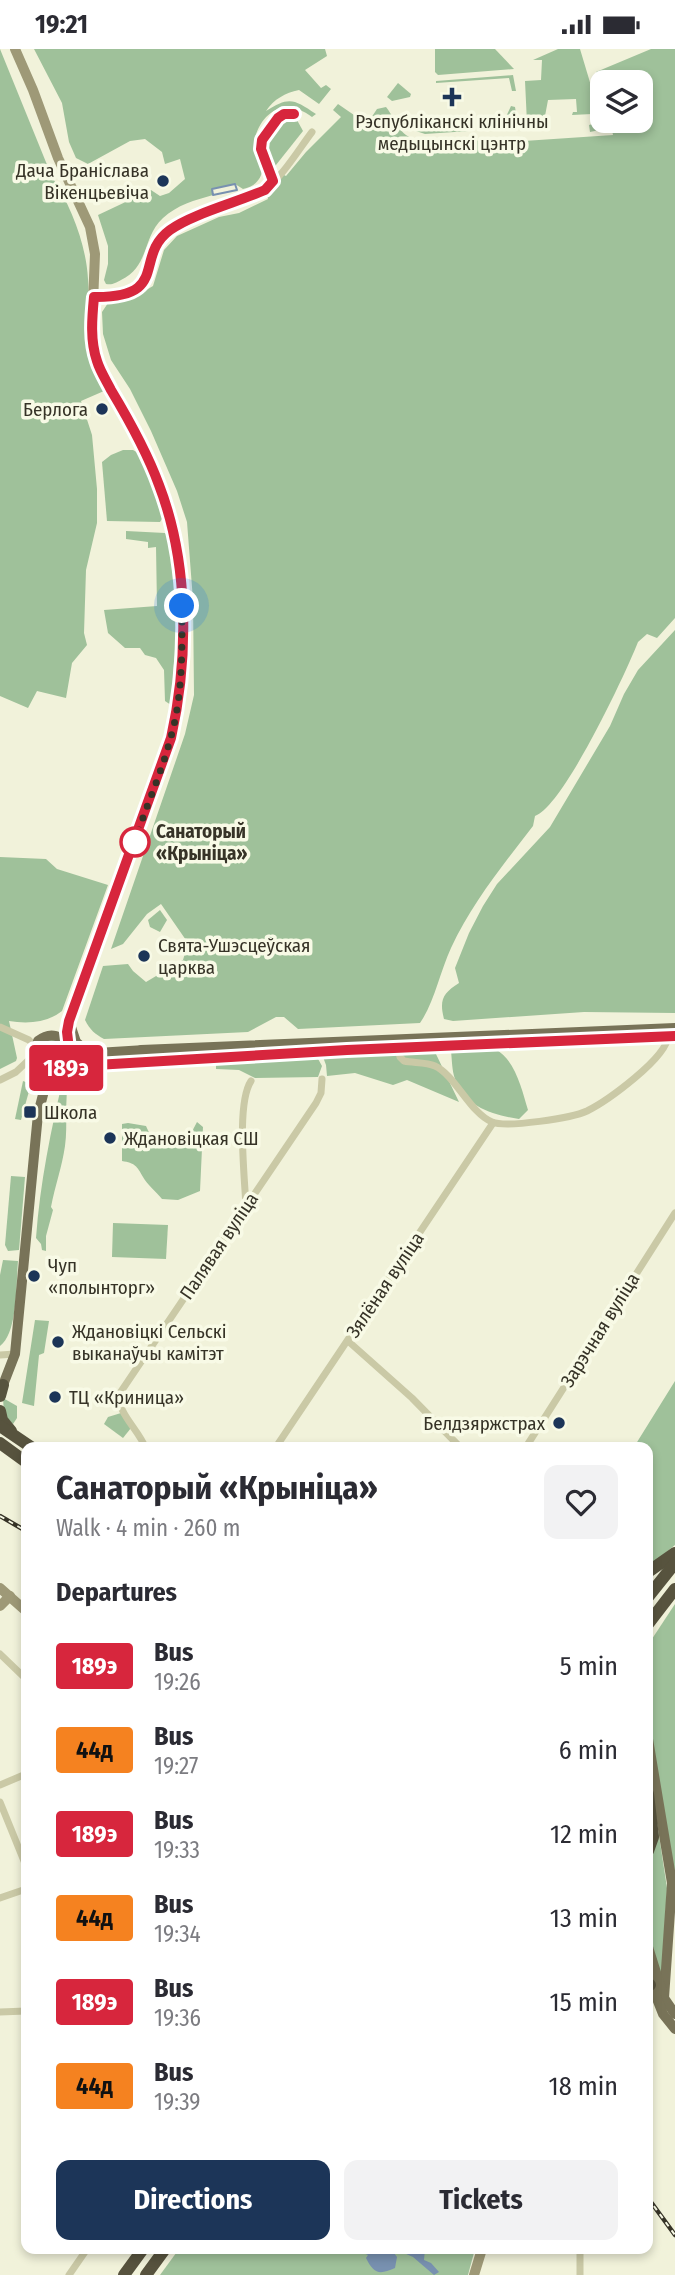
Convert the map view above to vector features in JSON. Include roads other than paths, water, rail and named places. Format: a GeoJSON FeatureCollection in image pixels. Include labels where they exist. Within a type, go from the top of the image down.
{"type":"FeatureCollection","features":[{"type":"Feature","properties":{"kind":"highway"},"geometry":{"type":"LineString","coordinates":[[0,1411],[2,1420],[16,1436]]}},
{"type":"Feature","properties":{"kind":"highway"},"geometry":{"type":"LineString","coordinates":[[0,1426],[24,1442]]}},
{"type":"Feature","properties":{"kind":"highway"},"geometry":{"type":"LineString","coordinates":[[0,1443],[21,1458]]}},
{"type":"Feature","properties":{"kind":"highway"},"geometry":{"type":"LineString","coordinates":[[653,1568],[675,1553]]}},
{"type":"Feature","properties":{"kind":"highway"},"geometry":{"type":"LineString","coordinates":[[653,1591],[675,1563]]}},
{"type":"Feature","properties":{"kind":"highway"},"geometry":{"type":"LineString","coordinates":[[653,1618],[675,1589]]}},
{"type":"Feature","properties":{"kind":"highway"},"geometry":{"type":"LineString","coordinates":[[124,2275],[139,2254]]}},
{"type":"Feature","properties":{"kind":"highway"},"geometry":{"type":"LineString","coordinates":[[146,2275],[161,2254]]}},
{"type":"Feature","properties":{"kind":"main road"},"geometry":{"type":"LineString","coordinates":[[69,1021],[72,1035],[83,1048],[94,1051],[673,1033]]}},
{"type":"Feature","properties":{"kind":"main road"},"geometry":{"type":"LineString","coordinates":[[35,1054],[59,1070],[79,1066],[199,1058],[673,1033]]}},
{"type":"Feature","properties":{"kind":"main road"},"geometry":{"type":"LineString","coordinates":[[35,1054],[54,1035],[81,1054],[145,1050]]}},
{"type":"Feature","properties":{"kind":"main road"},"geometry":{"type":"LineString","coordinates":[[1,1389],[15,1354],[38,1114],[45,1087],[68,1062],[69,1045]]}},
{"type":"Feature","properties":{"kind":"main road"},"geometry":{"type":"LineString","coordinates":[[35,1054],[45,1087]]}},
{"type":"Feature","properties":{"kind":"main road"},"geometry":{"type":"LineString","coordinates":[[653,1769],[672,1884],[664,1998]]}},
{"type":"Feature","properties":{"kind":"main road"},"geometry":{"type":"LineString","coordinates":[[653,1963],[664,1998],[675,2014]]}},
{"type":"Feature","properties":{"kind":"main road"},"geometry":{"type":"LineString","coordinates":[[653,1992],[663,2014],[675,2029]]}},
{"type":"Feature","properties":{"kind":"street"},"geometry":{"type":"LineString","coordinates":[[15,49],[58,158],[90,227],[95,254],[92,327],[96,360],[159,484],[173,525],[182,606],[176,715],[164,762],[69,1021],[69,1045]]}},
{"type":"Feature","properties":{"kind":"street"},"geometry":{"type":"LineString","coordinates":[[94,297],[118,295],[140,287],[150,269],[155,248],[170,230],[265,190],[312,132]]}},
{"type":"Feature","properties":{"kind":"street"},"geometry":{"type":"LineString","coordinates":[[54,1035],[69,1021]]}},
{"type":"Feature","properties":{"kind":"street"},"geometry":{"type":"LineString","coordinates":[[0,1027],[35,1054],[0,1080]]}},
{"type":"Feature","properties":{"kind":"street"},"geometry":{"type":"LineString","coordinates":[[398,1048],[404,1061],[429,1065],[443,1071],[469,1102],[493,1123],[554,1119],[586,1111],[626,1084],[663,1050],[673,1033]]}},
{"type":"Feature","properties":{"kind":"street","name":"Палявая вуліца"},"geometry":{"type":"LineString","coordinates":[[143,1442],[119,1403],[120,1393],[316,1103],[321,1093],[322,1079]]}},
{"type":"Feature","properties":{"kind":"street"},"geometry":{"type":"LineString","coordinates":[[246,1209],[243,1106],[251,1081]]}},
{"type":"Feature","properties":{"kind":"street","name":"Зялёная вуліца"},"geometry":{"type":"LineString","coordinates":[[279,1442],[493,1123]]}},
{"type":"Feature","properties":{"kind":"street","name":"Зарэчная вуліца"},"geometry":{"type":"LineString","coordinates":[[529,1442],[675,1213]]}},
{"type":"Feature","properties":{"kind":"street"},"geometry":{"type":"LineString","coordinates":[[348,1341],[412,1398],[455,1442]]}},
{"type":"Feature","properties":{"kind":"street"},"geometry":{"type":"LineString","coordinates":[[0,1355],[15,1354]]}},
{"type":"Feature","properties":{"kind":"street"},"geometry":{"type":"LineString","coordinates":[[0,1588],[21,1606]]}},
{"type":"Feature","properties":{"kind":"street"},"geometry":{"type":"LineString","coordinates":[[0,1606],[10,1596]]}},
{"type":"Feature","properties":{"kind":"street"},"geometry":{"type":"LineString","coordinates":[[0,1654],[21,1674]]}},
{"type":"Feature","properties":{"kind":"street"},"geometry":{"type":"LineString","coordinates":[[0,1785],[21,1776]]}},
{"type":"Feature","properties":{"kind":"street"},"geometry":{"type":"LineString","coordinates":[[0,1802],[21,1854]]}},
{"type":"Feature","properties":{"kind":"street"},"geometry":{"type":"LineString","coordinates":[[0,1898],[21,1891]]}},
{"type":"Feature","properties":{"kind":"street"},"geometry":{"type":"LineString","coordinates":[[0,2012],[21,2011]]}},
{"type":"Feature","properties":{"kind":"street"},"geometry":{"type":"LineString","coordinates":[[69,2275],[84,2254]]}},
{"type":"Feature","properties":{"kind":"street"},"geometry":{"type":"LineString","coordinates":[[474,2275],[480,2254]]}},
{"type":"Feature","properties":{"kind":"street"},"geometry":{"type":"LineString","coordinates":[[580,2254],[580,2275]]}},
{"type":"Feature","properties":{"kind":"water"},"geometry":{"type":"Polygon","coordinates":[[[366,2254],[395,2254],[397,2257],[395,2268],[378,2272],[366,2258],[368,2255],[366,2254]]]}},
{"type":"Feature","properties":{"kind":"water"},"geometry":{"type":"Polygon","coordinates":[[[406,2254],[425,2254],[424,2260],[439,2272],[434,2275],[406,2254]]]}},
{"type":"Feature","properties":{"kind":"waterway"},"geometry":{"type":"LineString","coordinates":[[235,184],[237,190],[213,195],[212,189],[235,184]]}},
{"type":"Feature","properties":{"kind":"railway"},"geometry":{"type":"LineString","coordinates":[[0,1516],[21,1528]]}},
{"type":"Feature","properties":{"kind":"railway"},"geometry":{"type":"LineString","coordinates":[[653,2205],[675,2235]]}},
{"type":"Feature","properties":{"kind":"place","name":"Рэспубліканскі клінічны медыцынскі цэнтр"},"geometry":{"type":"Point","coordinates":[452,97]}},
{"type":"Feature","properties":{"kind":"place","name":"Дача Браніслава Вікенцьевіча"},"geometry":{"type":"Point","coordinates":[163,181]}},
{"type":"Feature","properties":{"kind":"place","name":"Берлога"},"geometry":{"type":"Point","coordinates":[102,409]}},
{"type":"Feature","properties":{"kind":"place","name":"Санаторый «Крыніца»"},"geometry":{"type":"Point","coordinates":[135,842]}},
{"type":"Feature","properties":{"kind":"place","name":"Свята-Ушэсцеўская царква"},"geometry":{"type":"Point","coordinates":[144,956]}},
{"type":"Feature","properties":{"kind":"place","name":"Школа"},"geometry":{"type":"Point","coordinates":[30,1112]}},
{"type":"Feature","properties":{"kind":"place","name":"Ждановіцкая СШ"},"geometry":{"type":"Point","coordinates":[110,1138]}},
{"type":"Feature","properties":{"kind":"place","name":"Чуп «полынторг»"},"geometry":{"type":"Point","coordinates":[34,1276]}},
{"type":"Feature","properties":{"kind":"place","name":"Ждановіцкі Сельскі выканаўчы камітэт"},"geometry":{"type":"Point","coordinates":[58,1342]}},
{"type":"Feature","properties":{"kind":"place","name":"ТЦ «Криница»"},"geometry":{"type":"Point","coordinates":[55,1397]}},
{"type":"Feature","properties":{"kind":"place","name":"Белдзяржстрах"},"geometry":{"type":"Point","coordinates":[559,1423]}}]}
